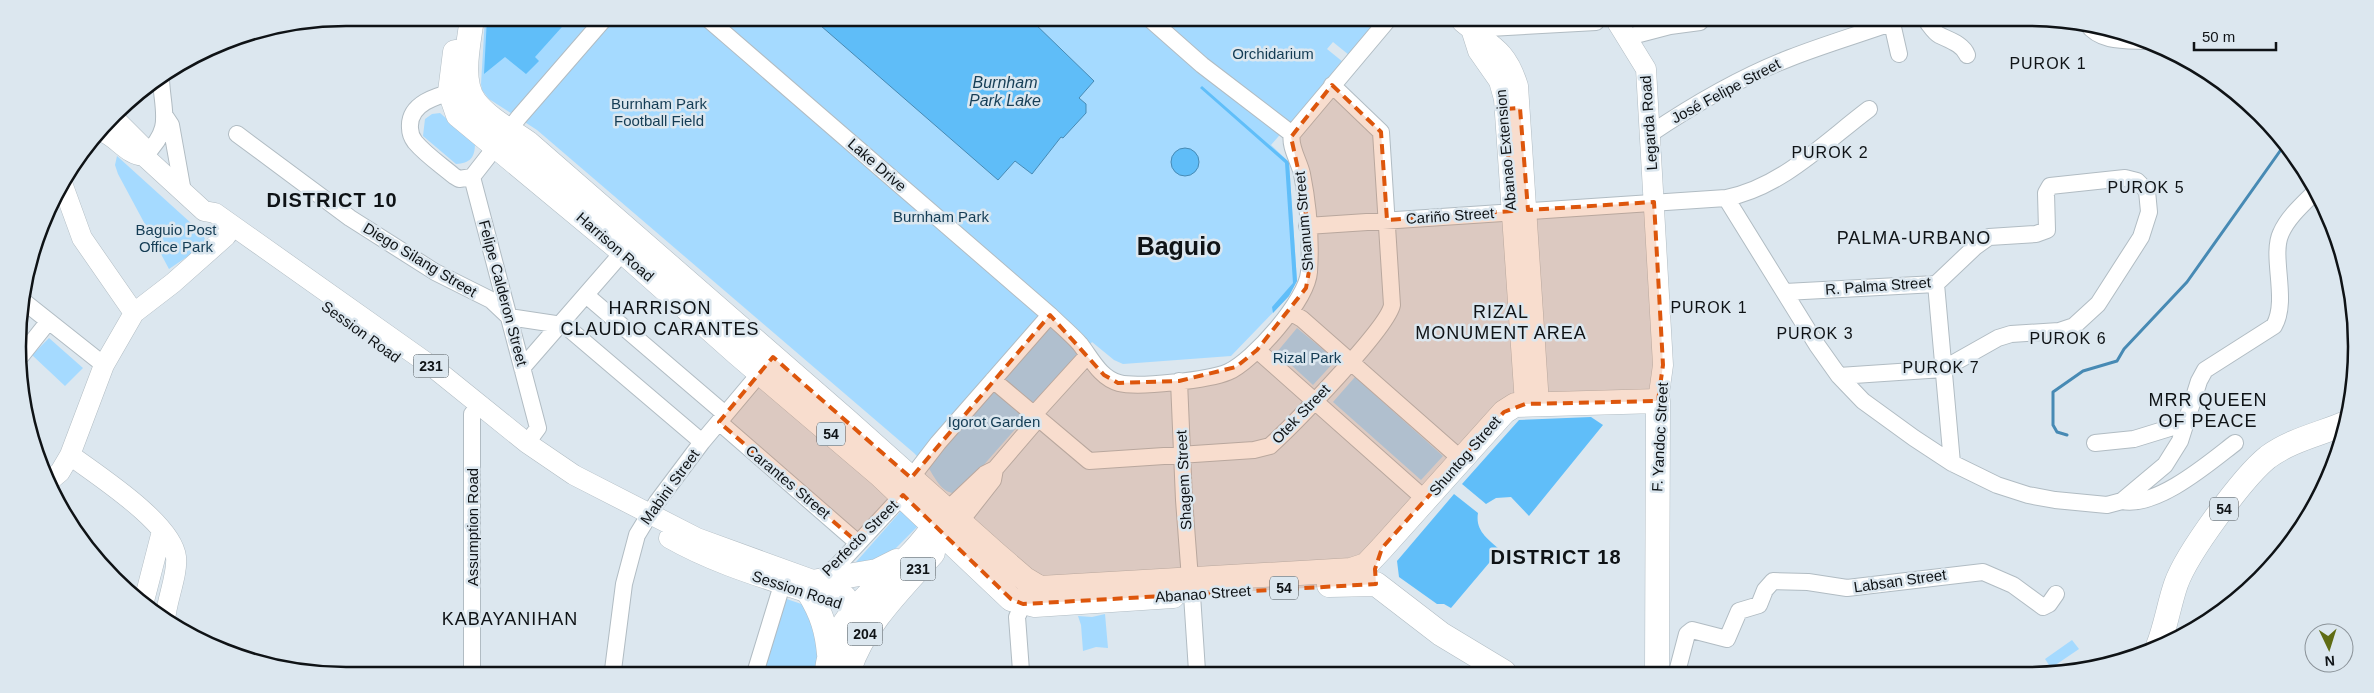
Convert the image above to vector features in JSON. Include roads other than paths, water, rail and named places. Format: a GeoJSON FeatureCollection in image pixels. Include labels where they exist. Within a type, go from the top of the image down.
{"type":"FeatureCollection","features":[{"type":"Feature","properties":{"kind":"highway","name":"Harrison Road"},"geometry":{"type":"LineString","coordinates":[[459,26],[459,89]]}},
{"type":"Feature","properties":{"kind":"highway","name":"Harrison Road"},"geometry":{"type":"LineString","coordinates":[[471,26],[467,76],[451,101],[458,115],[503,139],[629,245],[907,486],[947,524]]}},
{"type":"Feature","properties":{"kind":"highway","name":"Shuntog Street"},"geometry":{"type":"LineString","coordinates":[[1351,570],[1366,565],[1504,412],[1515,406],[1532,404],[1658,401]]}},
{"type":"Feature","properties":{"kind":"highway","name":"F. Yandoc Street"},"geometry":{"type":"LineString","coordinates":[[1657,667],[1658,401]]}},
{"type":"Feature","properties":{"kind":"highway","name":"54"},"geometry":{"type":"LineString","coordinates":[[2160,638],[2167,612],[2182,572],[2198,544],[2248,477],[2269,457],[2293,443],[2337,428]]}},
{"type":"Feature","properties":{"kind":"highway","name":"54"},"geometry":{"type":"LineString","coordinates":[[947,524],[1011,599],[1023,604]]}},
{"type":"Feature","properties":{"kind":"highway","name":"Abanao Street"},"geometry":{"type":"LineString","coordinates":[[947,524],[1025,580],[1040,588],[1191,587]]}},
{"type":"Feature","properties":{"kind":"highway","name":"231"},"geometry":{"type":"LineString","coordinates":[[854,609],[947,524]]}},
{"type":"Feature","properties":{"kind":"highway","name":"231"},"geometry":{"type":"LineString","coordinates":[[890,601],[947,524]]}},
{"type":"Feature","properties":{"kind":"highway","name":"Shuntog Street"},"geometry":{"type":"LineString","coordinates":[[1376,584],[1375,569],[1382,548]]}},
{"type":"Feature","properties":{"kind":"highway"},"geometry":{"type":"LineString","coordinates":[[834,665],[827,633],[813,587],[877,571],[912,554]]}},
{"type":"Feature","properties":{"kind":"highway","name":"Abanao Street"},"geometry":{"type":"LineString","coordinates":[[1023,604],[1046,604],[1191,587],[1279,581],[1351,570]]}},
{"type":"Feature","properties":{"kind":"highway","name":"Abanao Street"},"geometry":{"type":"LineString","coordinates":[[1279,581],[1376,584]]}},
{"type":"Feature","properties":{"kind":"highway"},"geometry":{"type":"LineString","coordinates":[[1376,584],[1441,634],[1496,667]]}},
{"type":"Feature","properties":{"kind":"highway"},"geometry":{"type":"LineString","coordinates":[[854,609],[890,601]]}},
{"type":"Feature","properties":{"kind":"highway","name":"204"},"geometry":{"type":"LineString","coordinates":[[850,667],[855,650],[863,636],[890,601]]}},
{"type":"Feature","properties":{"kind":"highway","name":"204"},"geometry":{"type":"LineString","coordinates":[[834,665],[840,630],[854,609]]}},
{"type":"Feature","properties":{"kind":"main road","name":"Abanao Extension"},"geometry":{"type":"LineString","coordinates":[[1466,26],[1478,51],[1499,81],[1513,108],[1532,404]]}},
{"type":"Feature","properties":{"kind":"main road","name":"Legarda Road"},"geometry":{"type":"LineString","coordinates":[[1622,30],[1646,69],[1654,202]]}},
{"type":"Feature","properties":{"kind":"main road","name":"231"},"geometry":{"type":"LineString","coordinates":[[118,122],[144,148],[144,156]]}},
{"type":"Feature","properties":{"kind":"main road"},"geometry":{"type":"LineString","coordinates":[[108,133],[134,156],[144,156]]}},
{"type":"Feature","properties":{"kind":"main road","name":"Session Road"},"geometry":{"type":"LineString","coordinates":[[144,156],[204,211],[215,213],[434,368],[527,443],[574,475],[703,556],[758,578],[782,585],[835,588],[846,596],[854,609]]}},
{"type":"Feature","properties":{"kind":"main road"},"geometry":{"type":"LineString","coordinates":[[66,193],[82,238],[134,313]]}},
{"type":"Feature","properties":{"kind":"main road","name":"F. Yandoc Street"},"geometry":{"type":"LineString","coordinates":[[1654,202],[1664,365],[1658,401]]}},
{"type":"Feature","properties":{"kind":"main road","name":"Session Road"},"geometry":{"type":"LineString","coordinates":[[204,211],[207,222],[426,378],[558,476],[646,519],[697,538],[813,587]]}},
{"type":"Feature","properties":{"kind":"main road"},"geometry":{"type":"LineString","coordinates":[[54,477],[60,472],[70,454],[104,365],[134,313],[173,283],[226,236]]}},
{"type":"Feature","properties":{"kind":"main road"},"geometry":{"type":"LineString","coordinates":[[70,454],[147,514],[174,549],[176,560],[167,611]]}},
{"type":"Feature","properties":{"kind":"main road"},"geometry":{"type":"LineString","coordinates":[[145,596],[162,531]]}},
{"type":"Feature","properties":{"kind":"street"},"geometry":{"type":"LineString","coordinates":[[459,89],[427,100],[415,111],[410,122],[411,135],[414,141],[459,179],[472,177],[598,26]]}},
{"type":"Feature","properties":{"kind":"street","name":"Lake Drive"},"geometry":{"type":"LineString","coordinates":[[716,26],[1050,315],[1081,345],[1091,360]]}},
{"type":"Feature","properties":{"kind":"street"},"geometry":{"type":"LineString","coordinates":[[1158,26],[1202,65],[1292,134],[1383,26]]}},
{"type":"Feature","properties":{"kind":"street"},"geometry":{"type":"LineString","coordinates":[[1622,30],[1653,26]]}},
{"type":"Feature","properties":{"kind":"street","name":"José Felipe Street"},"geometry":{"type":"LineString","coordinates":[[1650,134],[1676,116],[1742,79],[1789,58],[1883,26]]}},
{"type":"Feature","properties":{"kind":"street"},"geometry":{"type":"LineString","coordinates":[[1893,26],[1899,54]]}},
{"type":"Feature","properties":{"kind":"street"},"geometry":{"type":"LineString","coordinates":[[1930,26],[1938,35],[1948,37],[1966,51],[1967,56]]}},
{"type":"Feature","properties":{"kind":"street"},"geometry":{"type":"LineString","coordinates":[[2095,33],[2105,38],[2116,39]]}},
{"type":"Feature","properties":{"kind":"street"},"geometry":{"type":"LineString","coordinates":[[144,156],[158,142],[165,116],[162,85]]}},
{"type":"Feature","properties":{"kind":"street","name":"Otek Street"},"geometry":{"type":"LineString","coordinates":[[992,380],[1037,420],[1089,461],[1265,449],[1276,440],[1350,361],[1391,311],[1381,132],[1332,85]]}},
{"type":"Feature","properties":{"kind":"street","name":"Cariño Street"},"geometry":{"type":"LineString","coordinates":[[1307,226],[1726,198],[1742,195],[1763,186],[1819,151],[1837,133],[1869,109]]}},
{"type":"Feature","properties":{"kind":"street"},"geometry":{"type":"LineString","coordinates":[[165,116],[171,125],[183,192]]}},
{"type":"Feature","properties":{"kind":"street","name":"Diego Silang Street"},"geometry":{"type":"LineString","coordinates":[[237,134],[268,159],[350,218],[435,272],[490,300],[510,317]]}},
{"type":"Feature","properties":{"kind":"street","name":"Shanum Street"},"geometry":{"type":"LineString","coordinates":[[1091,360],[1104,375],[1118,383],[1179,382],[1226,372],[1247,360],[1257,350],[1290,312],[1308,281],[1307,226],[1302,175],[1291,143],[1292,134]]}},
{"type":"Feature","properties":{"kind":"street","name":"Felipe Calderon Street"},"geometry":{"type":"LineString","coordinates":[[472,177],[538,428],[527,443]]}},
{"type":"Feature","properties":{"kind":"street","name":"R. Palma Street"},"geometry":{"type":"LineString","coordinates":[[1784,292],[1936,284],[1975,247],[1989,237],[2036,234],[2047,230],[2046,193],[2050,186],[2125,178],[2143,185],[2147,191],[2148,212],[2140,237],[2098,304],[2087,316],[2074,326],[2059,331],[2011,334],[1998,338],[1943,369]]}},
{"type":"Feature","properties":{"kind":"street"},"geometry":{"type":"LineString","coordinates":[[2122,502],[2165,464],[2180,442],[2199,380],[2205,370],[2274,326],[2279,308],[2280,234],[2291,216],[2311,196]]}},
{"type":"Feature","properties":{"kind":"street"},"geometry":{"type":"LineString","coordinates":[[1726,198],[1816,345],[1839,376],[1863,401],[1952,464],[1997,485],[2028,495],[2078,504],[2107,505],[2122,502],[2131,503],[2162,493],[2235,443]]}},
{"type":"Feature","properties":{"kind":"street"},"geometry":{"type":"LineString","coordinates":[[522,368],[562,325],[629,245]]}},
{"type":"Feature","properties":{"kind":"street"},"geometry":{"type":"LineString","coordinates":[[1936,284],[1952,464]]}},
{"type":"Feature","properties":{"kind":"street","name":"Carantes Street"},"geometry":{"type":"LineString","coordinates":[[586,295],[858,542]]}},
{"type":"Feature","properties":{"kind":"street"},"geometry":{"type":"LineString","coordinates":[[29,306],[104,365]]}},
{"type":"Feature","properties":{"kind":"street"},"geometry":{"type":"LineString","coordinates":[[1290,312],[1302,319],[1461,459]]}},
{"type":"Feature","properties":{"kind":"street","name":"Perfecto Street"},"geometry":{"type":"LineString","coordinates":[[813,587],[837,566],[907,486],[992,380],[1050,315]]}},
{"type":"Feature","properties":{"kind":"street"},"geometry":{"type":"LineString","coordinates":[[510,317],[562,325],[702,442]]}},
{"type":"Feature","properties":{"kind":"street"},"geometry":{"type":"LineString","coordinates":[[26,349],[48,322]]}},
{"type":"Feature","properties":{"kind":"street"},"geometry":{"type":"LineString","coordinates":[[1257,350],[1426,500]]}},
{"type":"Feature","properties":{"kind":"street"},"geometry":{"type":"LineString","coordinates":[[947,524],[985,474],[994,469],[1037,420],[1047,417],[1091,360]]}},
{"type":"Feature","properties":{"kind":"street","name":"Mabini Street"},"geometry":{"type":"LineString","coordinates":[[613,667],[624,584],[637,535],[646,519],[702,442],[767,365]]}},
{"type":"Feature","properties":{"kind":"street"},"geometry":{"type":"LineString","coordinates":[[1839,376],[1943,369]]}},
{"type":"Feature","properties":{"kind":"street","name":"Shagem Street"},"geometry":{"type":"LineString","coordinates":[[1179,382],[1182,455],[1197,667]]}},
{"type":"Feature","properties":{"kind":"street","name":"Assumption Road"},"geometry":{"type":"LineString","coordinates":[[472,414],[472,667]]}},
{"type":"Feature","properties":{"kind":"street"},"geometry":{"type":"LineString","coordinates":[[2096,443],[2134,439],[2186,423]]}},
{"type":"Feature","properties":{"kind":"street","name":"Labsan Street"},"geometry":{"type":"LineString","coordinates":[[1678,667],[1687,634],[1692,630],[1727,639],[1739,611],[1759,605],[1765,590],[1773,581],[1808,582],[1847,588],[1983,572],[2013,585],[2043,607],[2049,604],[2056,594]]}},
{"type":"Feature","properties":{"kind":"street"},"geometry":{"type":"LineString","coordinates":[[757,667],[782,585]]}},
{"type":"Feature","properties":{"kind":"street"},"geometry":{"type":"LineString","coordinates":[[1021,667],[1017,617],[1023,604]]}},
{"type":"Feature","properties":{"kind":"water","name":"Burnham Park Lake"},"geometry":{"type":"Polygon","coordinates":[[[821,26],[1037,26],[1094,81],[1079,98],[1086,104],[1086,113],[1063,138],[1061,137],[1032,174],[1015,161],[998,180],[821,26]]]}},
{"type":"Feature","properties":{"kind":"water"},"geometry":{"type":"Polygon","coordinates":[[[1185,148],[1195,152],[1199,162],[1195,172],[1185,176],[1175,172],[1171,162],[1175,152],[1185,148]]]}},
{"type":"Feature","properties":{"kind":"waterway"},"geometry":{"type":"LineString","coordinates":[[2067,435],[2057,432],[2053,425],[2053,392],[2083,371],[2117,361],[2124,349],[2187,282],[2281,150]]}},
{"type":"Feature","properties":{"kind":"district","name":"PUROK 1"},"geometry":{"type":"Point","coordinates":[2048,63]}},
{"type":"Feature","properties":{"kind":"district","name":"PUROK 2"},"geometry":{"type":"Point","coordinates":[1830,152]}},
{"type":"Feature","properties":{"kind":"district","name":"PUROK 5"},"geometry":{"type":"Point","coordinates":[2146,187]}},
{"type":"Feature","properties":{"kind":"district","name":"DISTRICT 10"},"geometry":{"type":"Point","coordinates":[332,200]}},
{"type":"Feature","properties":{"kind":"district","name":"PALMA-URBANO"},"geometry":{"type":"Point","coordinates":[1914,238]}},
{"type":"Feature","properties":{"kind":"district","name":"Baguio"},"geometry":{"type":"Point","coordinates":[1179,246]}},
{"type":"Feature","properties":{"kind":"district","name":"PUROK 1"},"geometry":{"type":"Point","coordinates":[1709,307]}},
{"type":"Feature","properties":{"kind":"district","name":"HARRISON CLAUDIO CARANTES"},"geometry":{"type":"Point","coordinates":[660,318]}},
{"type":"Feature","properties":{"kind":"district","name":"RIZAL MONUMENT AREA"},"geometry":{"type":"Point","coordinates":[1501,322]}},
{"type":"Feature","properties":{"kind":"district","name":"PUROK 3"},"geometry":{"type":"Point","coordinates":[1815,333]}},
{"type":"Feature","properties":{"kind":"district","name":"PUROK 6"},"geometry":{"type":"Point","coordinates":[2068,338]}},
{"type":"Feature","properties":{"kind":"district","name":"PUROK 7"},"geometry":{"type":"Point","coordinates":[1941,367]}},
{"type":"Feature","properties":{"kind":"district","name":"MRR QUEEN OF PEACE"},"geometry":{"type":"Point","coordinates":[2208,410]}},
{"type":"Feature","properties":{"kind":"district","name":"DISTRICT 18"},"geometry":{"type":"Point","coordinates":[1556,557]}},
{"type":"Feature","properties":{"kind":"district","name":"KABAYANIHAN"},"geometry":{"type":"Point","coordinates":[510,619]}},
{"type":"Feature","properties":{"kind":"park label","name":"Orchidarium"},"geometry":{"type":"Point","coordinates":[1273,54]}},
{"type":"Feature","properties":{"kind":"park label","name":"Burnham Park Football Field"},"geometry":{"type":"Point","coordinates":[659,112]}},
{"type":"Feature","properties":{"kind":"park label","name":"Burnham Park"},"geometry":{"type":"Point","coordinates":[941,217]}},
{"type":"Feature","properties":{"kind":"park label","name":"Baguio Post Office Park"},"geometry":{"type":"Point","coordinates":[176,238]}},
{"type":"Feature","properties":{"kind":"park label","name":"Rizal Park"},"geometry":{"type":"Point","coordinates":[1307,358]}},
{"type":"Feature","properties":{"kind":"park label","name":"Igorot Garden"},"geometry":{"type":"Point","coordinates":[994,422]}}]}
